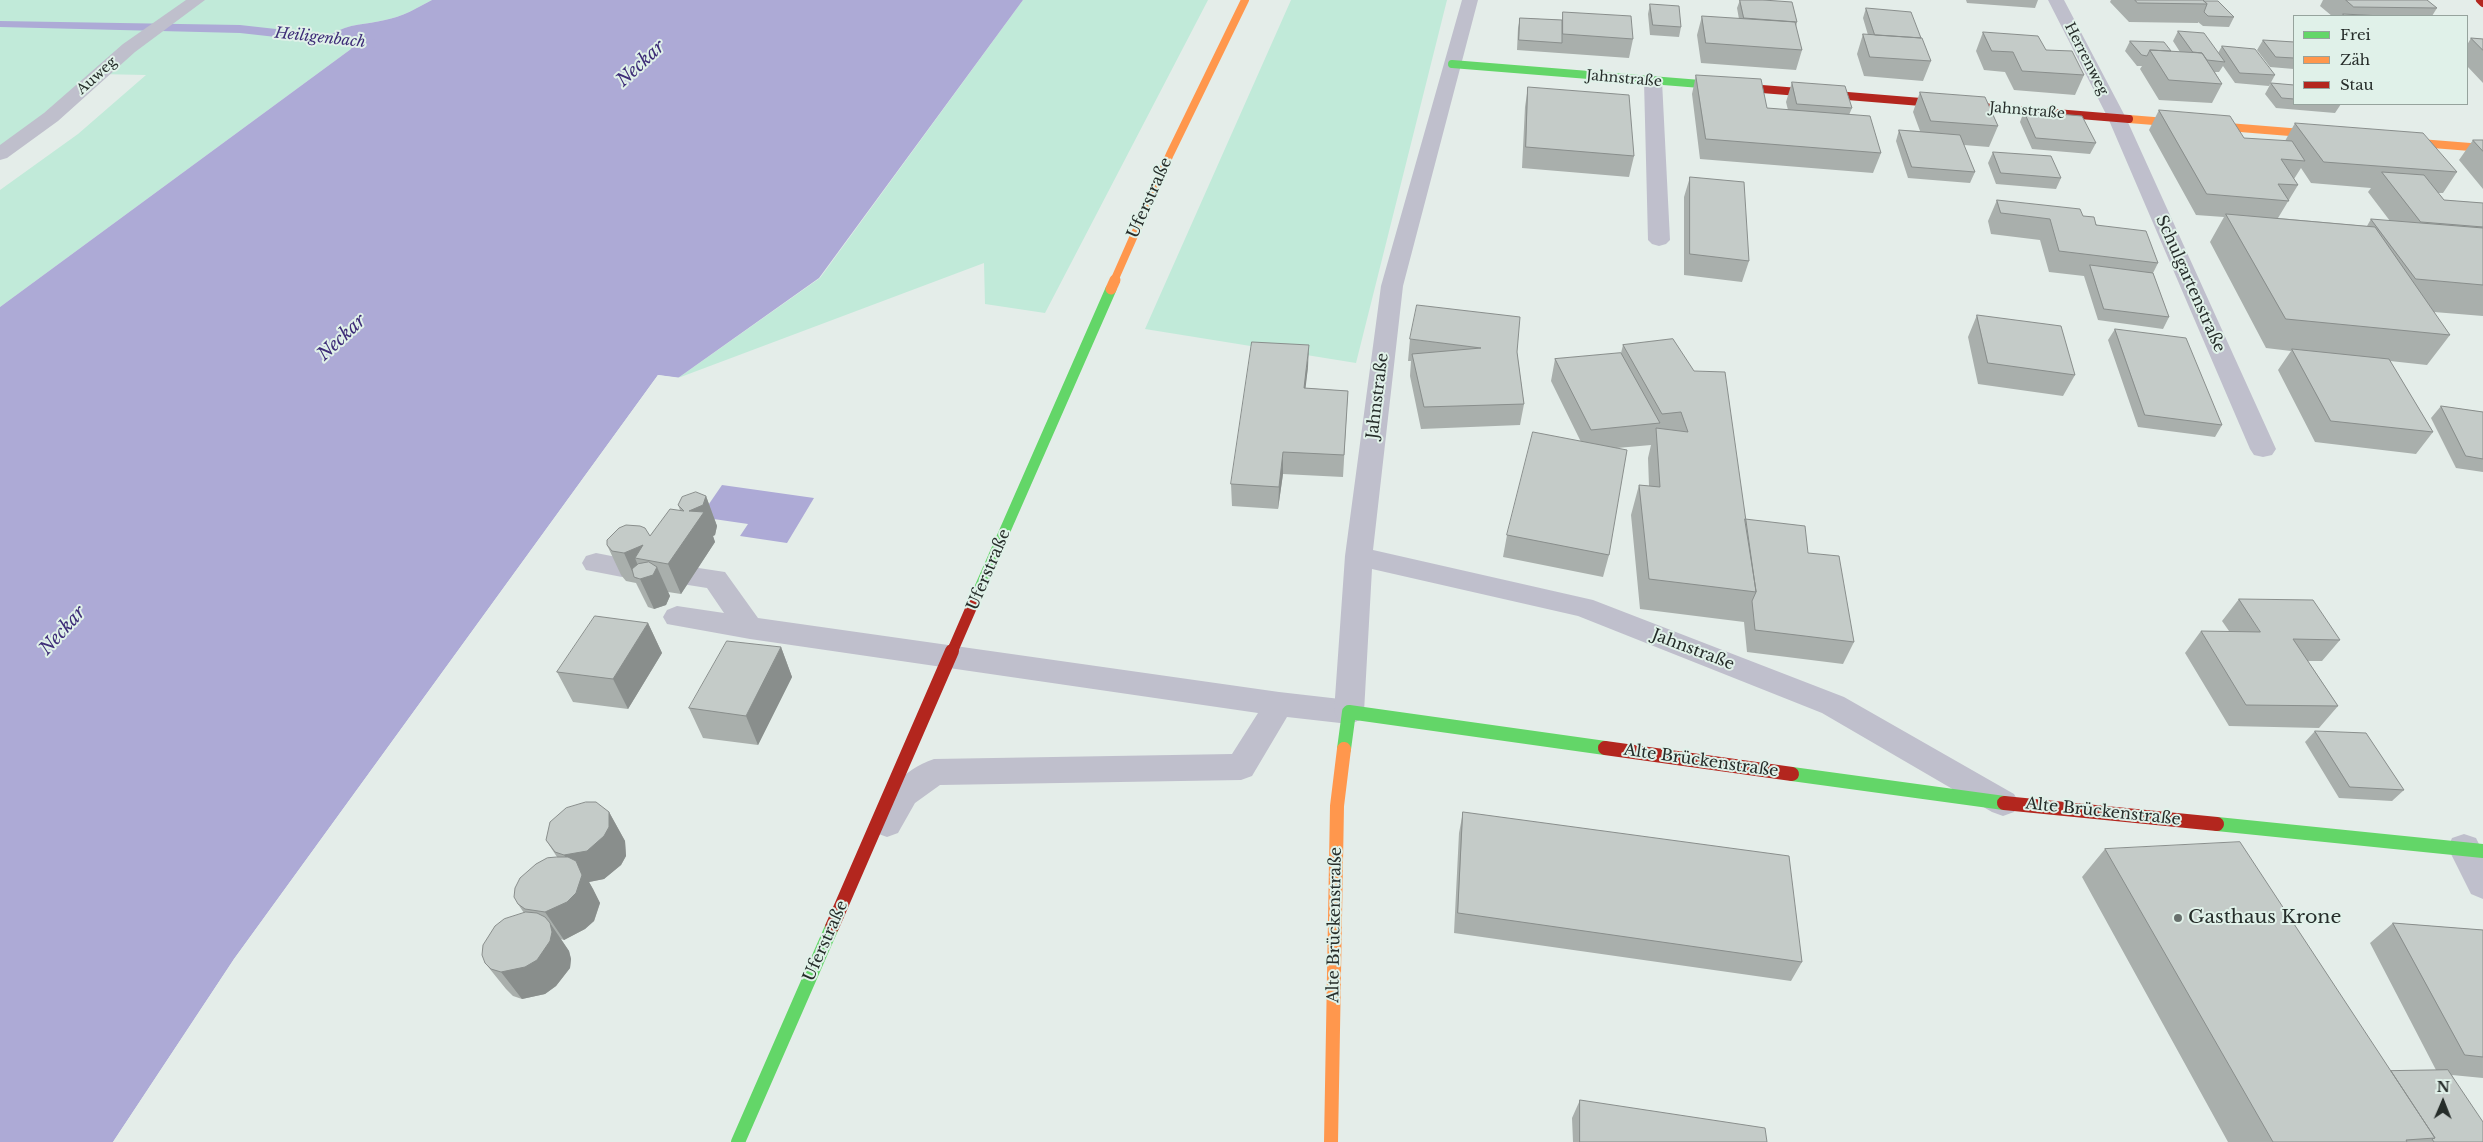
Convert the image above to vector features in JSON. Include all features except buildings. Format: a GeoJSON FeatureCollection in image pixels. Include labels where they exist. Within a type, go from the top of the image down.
{"type":"FeatureCollection","features":[{"type":"Feature","properties":{"kind":"street","name":"Auweg"},"geometry":{"type":"LineString","coordinates":[[0,154],[51,117],[129,48],[173,14],[197,0]]}},
{"type":"Feature","properties":{"kind":"street","name":"Uferstraße"},"geometry":{"type":"LineString","coordinates":[[738,1142],[1170,154],[1245,0]]}},
{"type":"Feature","properties":{"kind":"street","name":"Jahnstraße"},"geometry":{"type":"LineString","coordinates":[[1349,712],[1359,556],[1392,286],[1470,0]]}},
{"type":"Feature","properties":{"kind":"street","name":"Herrenweg"},"geometry":{"type":"LineString","coordinates":[[2056,0],[2117,118]]}},
{"type":"Feature","properties":{"kind":"street"},"geometry":{"type":"LineString","coordinates":[[2480,0],[2483,3]]}},
{"type":"Feature","properties":{"kind":"street","name":"Jahnstraße"},"geometry":{"type":"LineString","coordinates":[[1452,64],[2334,136]]}},
{"type":"Feature","properties":{"kind":"street"},"geometry":{"type":"LineString","coordinates":[[1653,81],[1659,240]]}},
{"type":"Feature","properties":{"kind":"street","name":"Schulgartenstraße"},"geometry":{"type":"LineString","coordinates":[[2117,118],[2263,449]]}},
{"type":"Feature","properties":{"kind":"street"},"geometry":{"type":"LineString","coordinates":[[2384,140],[2483,148]]}},
{"type":"Feature","properties":{"kind":"street","name":"Jahnstraße"},"geometry":{"type":"LineString","coordinates":[[1359,556],[1583,607],[1833,705],[2003,802]]}},
{"type":"Feature","properties":{"kind":"street"},"geometry":{"type":"LineString","coordinates":[[692,576],[715,579],[750,628]]}},
{"type":"Feature","properties":{"kind":"street"},"geometry":{"type":"LineString","coordinates":[[677,617],[1278,704],[1349,712]]}},
{"type":"Feature","properties":{"kind":"street"},"geometry":{"type":"LineString","coordinates":[[750,1142],[876,843],[904,794],[934,772],[1241,767],[1278,704]]}},
{"type":"Feature","properties":{"kind":"street","name":"Alte Brückenstraße"},"geometry":{"type":"LineString","coordinates":[[1331,1142],[1337,806],[1349,712],[2003,802],[2474,850]]}},
{"type":"Feature","properties":{"kind":"street"},"geometry":{"type":"LineString","coordinates":[[2474,850],[2483,884]]}},
{"type":"Feature","properties":{"kind":"green space"},"geometry":{"type":"Polygon","coordinates":[[[0,0],[432,0],[397,17],[351,26],[333,34],[354,43],[351,49],[0,307],[0,190],[78,134],[146,75],[98,74],[0,154],[0,0]]]}},
{"type":"Feature","properties":{"kind":"green space"},"geometry":{"type":"Polygon","coordinates":[[[1023,0],[1208,0],[1045,313],[985,304],[984,263],[678,378],[820,278],[1023,0]]]}},
{"type":"Feature","properties":{"kind":"green space"},"geometry":{"type":"Polygon","coordinates":[[[1291,0],[1447,0],[1356,363],[1145,329],[1291,0]]]}},
{"type":"Feature","properties":{"kind":"water","name":"Neckar"},"geometry":{"type":"Polygon","coordinates":[[[432,0],[1023,0],[819,278],[678,378],[658,375],[234,959],[113,1142],[0,1142],[0,307],[351,49],[354,43],[332,34],[351,26],[397,17],[432,0]]]}},
{"type":"Feature","properties":{"kind":"water"},"geometry":{"type":"Polygon","coordinates":[[[722,485],[814,498],[787,543],[740,536],[748,524],[700,517],[722,485]]]}},
{"type":"Feature","properties":{"kind":"pier"},"geometry":{"type":"Polygon","coordinates":[[[658,375],[682,378],[678,380],[659,378],[236,960],[116,1142],[113,1142],[234,959],[658,375]]]}},
{"type":"Feature","properties":{"kind":"waterway","name":"Heiligenbach"},"geometry":{"type":"LineString","coordinates":[[0,24],[240,29],[375,44]]}},
{"type":"Feature","properties":{"kind":"traffic: fast"},"geometry":{"type":"LineString","coordinates":[[1452,64],[1713,85]]}},
{"type":"Feature","properties":{"kind":"traffic: fast"},"geometry":{"type":"LineString","coordinates":[[978,592],[1111,289]]}},
{"type":"Feature","properties":{"kind":"traffic: fast"},"geometry":{"type":"LineString","coordinates":[[1344,749],[1349,712],[1605,748]]}},
{"type":"Feature","properties":{"kind":"traffic: fast"},"geometry":{"type":"LineString","coordinates":[[1792,774],[2004,803]]}},
{"type":"Feature","properties":{"kind":"traffic: fast"},"geometry":{"type":"LineString","coordinates":[[2217,824],[2483,851]]}},
{"type":"Feature","properties":{"kind":"traffic: fast"},"geometry":{"type":"LineString","coordinates":[[738,1142],[832,927]]}},
{"type":"Feature","properties":{"kind":"traffic: slow"},"geometry":{"type":"LineString","coordinates":[[1111,289],[1170,154],[1245,0]]}},
{"type":"Feature","properties":{"kind":"traffic: slow"},"geometry":{"type":"LineString","coordinates":[[2129,119],[2327,135]]}},
{"type":"Feature","properties":{"kind":"traffic: slow"},"geometry":{"type":"LineString","coordinates":[[2395,141],[2483,148]]}},
{"type":"Feature","properties":{"kind":"traffic: slow"},"geometry":{"type":"LineString","coordinates":[[1331,1142],[1337,806],[1344,749]]}},
{"type":"Feature","properties":{"kind":"traffic: jam"},"geometry":{"type":"LineString","coordinates":[[2480,0],[2483,3]]}},
{"type":"Feature","properties":{"kind":"traffic: jam"},"geometry":{"type":"LineString","coordinates":[[1713,85],[2129,119]]}},
{"type":"Feature","properties":{"kind":"traffic: jam"},"geometry":{"type":"LineString","coordinates":[[832,927],[978,592]]}},
{"type":"Feature","properties":{"kind":"traffic: jam"},"geometry":{"type":"LineString","coordinates":[[1605,748],[1792,774]]}},
{"type":"Feature","properties":{"kind":"traffic: jam"},"geometry":{"type":"LineString","coordinates":[[2004,803],[2217,824]]}},
{"type":"Feature","properties":{"kind":"place","name":"Gasthaus Krone"},"geometry":{"type":"Point","coordinates":[2178,918]}}]}
